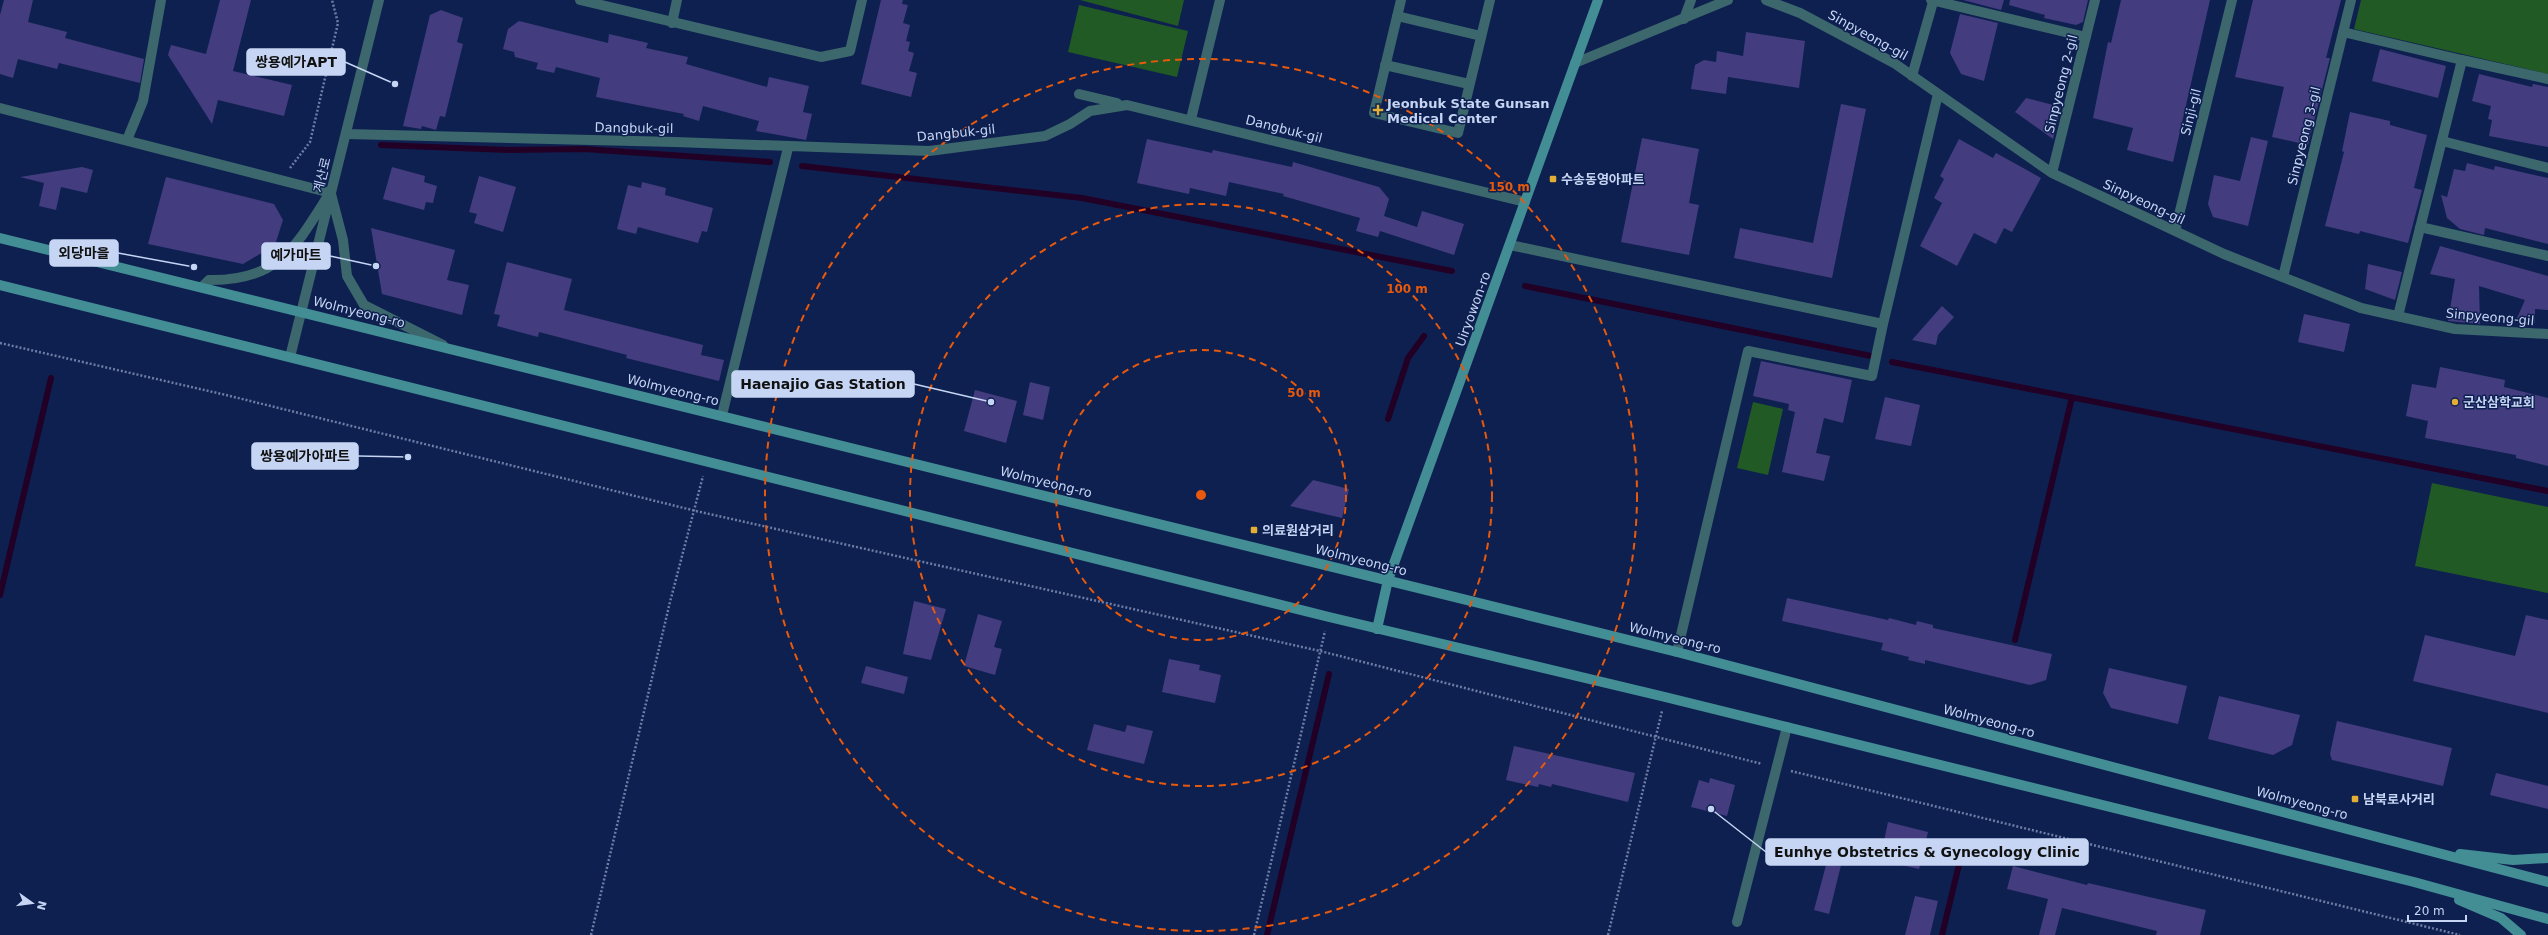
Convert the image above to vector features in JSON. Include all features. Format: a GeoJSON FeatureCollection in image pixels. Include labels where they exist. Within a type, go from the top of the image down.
{"type":"FeatureCollection","features":[{"type":"Feature","properties":{"kind":"street"},"geometry":{"type":"LineString","coordinates":[[127,140],[143,101],[161,0]]}},
{"type":"Feature","properties":{"kind":"street","name":"계산로"},"geometry":{"type":"LineString","coordinates":[[290,357],[379,0]]}},
{"type":"Feature","properties":{"kind":"street"},"geometry":{"type":"LineString","coordinates":[[580,0],[672,23],[821,57],[850,50],[862,0]]}},
{"type":"Feature","properties":{"kind":"street"},"geometry":{"type":"LineString","coordinates":[[672,23],[677,0]]}},
{"type":"Feature","properties":{"kind":"street"},"geometry":{"type":"LineString","coordinates":[[1191,119],[1220,0]]}},
{"type":"Feature","properties":{"kind":"street"},"geometry":{"type":"LineString","coordinates":[[1401,0],[1374,113],[1458,133],[1490,0]]}},
{"type":"Feature","properties":{"kind":"street","name":"Uiryowon-ro"},"geometry":{"type":"LineString","coordinates":[[1377,629],[1388,580],[1598,0]]}},
{"type":"Feature","properties":{"kind":"street"},"geometry":{"type":"LineString","coordinates":[[1684,19],[1690,0]]}},
{"type":"Feature","properties":{"kind":"street"},"geometry":{"type":"LineString","coordinates":[[1575,63],[1728,0]]}},
{"type":"Feature","properties":{"kind":"street","name":"Sinpyeong-gil"},"geometry":{"type":"LineString","coordinates":[[1766,0],[1800,13],[1894,63],[2052,173],[2175,231],[2361,308],[2455,329],[2548,334]]}},
{"type":"Feature","properties":{"kind":"street","name":"Sinpyeong 2-gil"},"geometry":{"type":"LineString","coordinates":[[2052,173],[2095,0]]}},
{"type":"Feature","properties":{"kind":"street","name":"Sinji-gil"},"geometry":{"type":"LineString","coordinates":[[2175,231],[2232,0]]}},
{"type":"Feature","properties":{"kind":"street","name":"Sinpyeong 3-gil"},"geometry":{"type":"LineString","coordinates":[[2283,277],[2351,0]]}},
{"type":"Feature","properties":{"kind":"street"},"geometry":{"type":"LineString","coordinates":[[1912,76],[1932,1],[2086,37]]}},
{"type":"Feature","properties":{"kind":"street"},"geometry":{"type":"LineString","coordinates":[[1397,16],[1481,36]]}},
{"type":"Feature","properties":{"kind":"street"},"geometry":{"type":"LineString","coordinates":[[2343,32],[2548,79]]}},
{"type":"Feature","properties":{"kind":"street"},"geometry":{"type":"LineString","coordinates":[[2398,316],[2462,60]]}},
{"type":"Feature","properties":{"kind":"street"},"geometry":{"type":"LineString","coordinates":[[1385,65],[1469,84]]}},
{"type":"Feature","properties":{"kind":"street"},"geometry":{"type":"LineString","coordinates":[[1079,94],[1127,105]]}},
{"type":"Feature","properties":{"kind":"street"},"geometry":{"type":"LineString","coordinates":[[1677,652],[1748,351],[1872,376],[1938,94]]}},
{"type":"Feature","properties":{"kind":"street","name":"Dangbuk-gil"},"geometry":{"type":"LineString","coordinates":[[346,134],[674,142],[788,148],[929,151],[1045,136],[1070,124],[1090,111],[1127,105],[1191,119],[1525,202]]}},
{"type":"Feature","properties":{"kind":"street"},"geometry":{"type":"LineString","coordinates":[[0,108],[331,192]]}},
{"type":"Feature","properties":{"kind":"street"},"geometry":{"type":"LineString","coordinates":[[2442,141],[2548,168]]}},
{"type":"Feature","properties":{"kind":"street"},"geometry":{"type":"LineString","coordinates":[[722,415],[788,148]]}},
{"type":"Feature","properties":{"kind":"street"},"geometry":{"type":"LineString","coordinates":[[202,287],[210,280],[245,279],[282,261],[300,240],[331,192]]}},
{"type":"Feature","properties":{"kind":"street"},"geometry":{"type":"LineString","coordinates":[[331,192],[344,240],[347,276],[364,305],[452,349]]}},
{"type":"Feature","properties":{"kind":"street"},"geometry":{"type":"LineString","coordinates":[[2420,227],[2548,256]]}},
{"type":"Feature","properties":{"kind":"street","name":"Wolmyeong-ro"},"geometry":{"type":"LineString","coordinates":[[0,238],[302,311],[1677,652],[2548,882]]}},
{"type":"Feature","properties":{"kind":"street"},"geometry":{"type":"LineString","coordinates":[[1510,245],[1883,324]]}},
{"type":"Feature","properties":{"kind":"street"},"geometry":{"type":"LineString","coordinates":[[0,285],[707,460],[1377,629],[1665,697],[2414,882],[2548,919]]}},
{"type":"Feature","properties":{"kind":"street"},"geometry":{"type":"LineString","coordinates":[[1737,922],[1787,727]]}},
{"type":"Feature","properties":{"kind":"street"},"geometry":{"type":"LineString","coordinates":[[2423,849],[2513,860],[2548,858]]}},
{"type":"Feature","properties":{"kind":"street"},"geometry":{"type":"LineString","coordinates":[[2414,882],[2501,918],[2521,935]]}},
{"type":"Feature","properties":{"kind":"path"},"geometry":{"type":"LineString","coordinates":[[282,179],[310,142],[338,23],[332,0]]}},
{"type":"Feature","properties":{"kind":"path"},"geometry":{"type":"LineString","coordinates":[[0,343],[226,395],[696,511],[1320,651],[1655,738],[2460,935]]}},
{"type":"Feature","properties":{"kind":"path"},"geometry":{"type":"LineString","coordinates":[[591,935],[670,602],[696,511],[707,460]]}},
{"type":"Feature","properties":{"kind":"path"},"geometry":{"type":"LineString","coordinates":[[1254,935],[1329,617]]}},
{"type":"Feature","properties":{"kind":"path"},"geometry":{"type":"LineString","coordinates":[[1608,935],[1665,697]]}},
{"type":"Feature","properties":{"kind":"green space"},"geometry":{"type":"Polygon","coordinates":[[[1080,0],[1184,0],[1178,26],[1080,0]]]}},
{"type":"Feature","properties":{"kind":"green space"},"geometry":{"type":"Polygon","coordinates":[[[2361,0],[2548,0],[2548,74],[2354,29],[2361,0]]]}},
{"type":"Feature","properties":{"kind":"green space"},"geometry":{"type":"Polygon","coordinates":[[[1079,5],[1188,31],[1177,77],[1068,52],[1079,5]]]}},
{"type":"Feature","properties":{"kind":"green space"},"geometry":{"type":"Polygon","coordinates":[[[1753,402],[1783,409],[1768,475],[1737,468],[1753,402]]]}},
{"type":"Feature","properties":{"kind":"green space"},"geometry":{"type":"Polygon","coordinates":[[[2432,483],[2548,507],[2548,593],[2415,566],[2432,483]]]}},
{"type":"Feature","properties":{"kind":"building"},"geometry":{"type":"Polygon","coordinates":[[[4,0],[33,0],[28,22],[67,32],[65,38],[144,59],[140,83],[59,63],[57,69],[18,59],[13,78],[0,74],[0,15],[4,0]]]}},
{"type":"Feature","properties":{"kind":"building"},"geometry":{"type":"Polygon","coordinates":[[[220,0],[251,0],[233,71],[292,85],[284,116],[218,100],[212,124],[168,55],[171,45],[206,54],[220,0]]]}},
{"type":"Feature","properties":{"kind":"building"},"geometry":{"type":"Polygon","coordinates":[[[881,0],[903,0],[902,4],[908,5],[903,23],[910,25],[906,41],[910,42],[908,51],[914,53],[909,71],[917,73],[911,97],[861,84],[881,0]]]}},
{"type":"Feature","properties":{"kind":"building"},"geometry":{"type":"Polygon","coordinates":[[[1963,0],[2004,0],[2001,10],[1963,0]]]}},
{"type":"Feature","properties":{"kind":"building"},"geometry":{"type":"Polygon","coordinates":[[[2010,0],[2088,0],[2083,22],[2076,25],[2044,18],[2045,15],[2009,5],[2010,0]]]}},
{"type":"Feature","properties":{"kind":"building"},"geometry":{"type":"Polygon","coordinates":[[[2121,0],[2210,0],[2173,162],[2127,150],[2133,128],[2093,118],[2108,42],[2111,43],[2121,0]]]}},
{"type":"Feature","properties":{"kind":"building"},"geometry":{"type":"Polygon","coordinates":[[[2253,0],[2341,0],[2326,58],[2330,58],[2308,145],[2272,137],[2284,87],[2235,77],[2253,0]]]}},
{"type":"Feature","properties":{"kind":"building"},"geometry":{"type":"Polygon","coordinates":[[[441,10],[463,18],[457,42],[463,44],[445,117],[440,116],[436,130],[422,126],[421,129],[403,126],[430,15],[441,10]]]}},
{"type":"Feature","properties":{"kind":"building"},"geometry":{"type":"Polygon","coordinates":[[[1960,14],[1998,23],[1984,81],[1961,74],[1950,53],[1960,14]]]}},
{"type":"Feature","properties":{"kind":"building"},"geometry":{"type":"Polygon","coordinates":[[[519,21],[608,43],[609,34],[648,43],[646,48],[688,57],[686,64],[767,87],[769,77],[809,86],[803,112],[812,114],[806,140],[756,131],[759,121],[703,106],[699,121],[683,116],[684,114],[596,97],[600,78],[556,67],[554,73],[536,69],[538,63],[515,57],[514,52],[503,49],[508,29],[519,21]]]}},
{"type":"Feature","properties":{"kind":"building"},"geometry":{"type":"Polygon","coordinates":[[[1746,32],[1805,41],[1799,88],[1728,77],[1726,94],[1691,89],[1695,65],[1704,60],[1716,62],[1717,51],[1743,56],[1746,32]]]}},
{"type":"Feature","properties":{"kind":"building"},"geometry":{"type":"Polygon","coordinates":[[[2380,49],[2446,66],[2438,98],[2372,81],[2380,49]]]}},
{"type":"Feature","properties":{"kind":"building"},"geometry":{"type":"Polygon","coordinates":[[[2479,74],[2532,87],[2533,84],[2548,87],[2548,147],[2489,136],[2492,120],[2488,119],[2491,106],[2472,101],[2479,74]]]}},
{"type":"Feature","properties":{"kind":"building"},"geometry":{"type":"Polygon","coordinates":[[[2026,98],[2061,107],[2053,139],[2015,112],[2026,98]]]}},
{"type":"Feature","properties":{"kind":"building"},"geometry":{"type":"Polygon","coordinates":[[[1841,104],[1866,109],[1832,278],[1734,258],[1740,228],[1813,243],[1841,104]]]}},
{"type":"Feature","properties":{"kind":"building"},"geometry":{"type":"Polygon","coordinates":[[[2350,112],[2390,121],[2390,125],[2427,135],[2414,188],[2422,190],[2408,243],[2360,231],[2359,234],[2325,226],[2344,152],[2342,151],[2350,112]]]}},
{"type":"Feature","properties":{"kind":"building"},"geometry":{"type":"Polygon","coordinates":[[[2251,137],[2268,141],[2248,226],[2213,217],[2208,204],[2214,175],[2240,181],[2251,137]]]}},
{"type":"Feature","properties":{"kind":"building"},"geometry":{"type":"Polygon","coordinates":[[[1642,138],[1699,149],[1689,203],[1699,205],[1689,255],[1621,242],[1642,138]]]}},
{"type":"Feature","properties":{"kind":"building"},"geometry":{"type":"Polygon","coordinates":[[[1147,139],[1212,153],[1213,150],[1292,167],[1293,162],[1379,187],[1389,199],[1384,216],[1417,227],[1422,211],[1464,224],[1454,255],[1380,231],[1378,237],[1356,231],[1360,218],[1283,196],[1284,194],[1229,182],[1226,196],[1190,188],[1189,194],[1137,183],[1147,139]]]}},
{"type":"Feature","properties":{"kind":"building"},"geometry":{"type":"Polygon","coordinates":[[[1959,139],[1993,158],[1996,153],[2041,178],[2012,232],[2004,228],[1996,244],[1974,233],[1957,266],[1920,246],[1942,203],[1934,198],[1944,179],[1940,176],[1959,139]]]}},
{"type":"Feature","properties":{"kind":"building"},"geometry":{"type":"Polygon","coordinates":[[[2467,163],[2494,170],[2495,166],[2548,178],[2548,244],[2485,228],[2484,235],[2460,229],[2447,218],[2441,195],[2447,197],[2454,169],[2465,171],[2467,163]]]}},
{"type":"Feature","properties":{"kind":"building"},"geometry":{"type":"Polygon","coordinates":[[[82,167],[93,170],[87,193],[61,187],[56,210],[39,206],[44,183],[20,177],[82,167]]]}},
{"type":"Feature","properties":{"kind":"building"},"geometry":{"type":"Polygon","coordinates":[[[392,167],[425,176],[424,182],[437,186],[433,203],[426,202],[424,210],[383,199],[392,167]]]}},
{"type":"Feature","properties":{"kind":"building"},"geometry":{"type":"Polygon","coordinates":[[[479,176],[516,187],[503,232],[474,223],[477,214],[469,212],[479,176]]]}},
{"type":"Feature","properties":{"kind":"building"},"geometry":{"type":"Polygon","coordinates":[[[166,177],[274,204],[283,220],[275,245],[243,264],[148,244],[166,177]]]}},
{"type":"Feature","properties":{"kind":"building"},"geometry":{"type":"Polygon","coordinates":[[[642,182],[666,188],[665,195],[713,208],[707,232],[702,231],[698,243],[638,227],[636,234],[617,229],[628,185],[641,188],[642,182]]]}},
{"type":"Feature","properties":{"kind":"building"},"geometry":{"type":"Polygon","coordinates":[[[371,228],[455,250],[447,280],[469,285],[462,315],[382,294],[371,228]]]}},
{"type":"Feature","properties":{"kind":"building"},"geometry":{"type":"Polygon","coordinates":[[[2440,246],[2548,276],[2548,310],[2535,309],[2535,323],[2517,318],[2525,300],[2479,286],[2480,324],[2448,321],[2455,279],[2430,274],[2440,246]]]}},
{"type":"Feature","properties":{"kind":"building"},"geometry":{"type":"Polygon","coordinates":[[[507,262],[572,279],[564,310],[703,345],[701,355],[724,360],[719,381],[626,358],[627,355],[539,332],[538,337],[497,326],[500,315],[494,314],[507,262]]]}},
{"type":"Feature","properties":{"kind":"building"},"geometry":{"type":"Polygon","coordinates":[[[2368,264],[2402,272],[2395,300],[2365,289],[2368,264]]]}},
{"type":"Feature","properties":{"kind":"building"},"geometry":{"type":"Polygon","coordinates":[[[1942,306],[1954,317],[1938,335],[1936,345],[1912,340],[1942,306]]]}},
{"type":"Feature","properties":{"kind":"building"},"geometry":{"type":"Polygon","coordinates":[[[2304,314],[2350,324],[2344,352],[2298,342],[2304,314]]]}},
{"type":"Feature","properties":{"kind":"building"},"geometry":{"type":"Polygon","coordinates":[[[1761,361],[1852,380],[1843,423],[1824,418],[1816,453],[1830,456],[1824,481],[1782,472],[1795,412],[1788,410],[1789,404],[1753,396],[1761,361]]]}},
{"type":"Feature","properties":{"kind":"building","name":"군산삼학교회"},"geometry":{"type":"Polygon","coordinates":[[[2440,367],[2505,380],[2504,387],[2548,398],[2548,466],[2516,458],[2516,455],[2425,438],[2428,421],[2406,416],[2412,384],[2436,388],[2440,367]]]}},
{"type":"Feature","properties":{"kind":"building"},"geometry":{"type":"Polygon","coordinates":[[[1030,382],[1050,387],[1043,420],[1023,415],[1030,382]]]}},
{"type":"Feature","properties":{"kind":"building"},"geometry":{"type":"Polygon","coordinates":[[[975,390],[1017,401],[1006,443],[964,431],[975,390]]]}},
{"type":"Feature","properties":{"kind":"building"},"geometry":{"type":"Polygon","coordinates":[[[1885,397],[1920,405],[1911,446],[1875,439],[1885,397]]]}},
{"type":"Feature","properties":{"kind":"building"},"geometry":{"type":"Polygon","coordinates":[[[1313,480],[1349,489],[1342,518],[1290,506],[1313,480]]]}},
{"type":"Feature","properties":{"kind":"building"},"geometry":{"type":"Polygon","coordinates":[[[1787,598],[1888,620],[1889,618],[1916,625],[1917,621],[1933,625],[1933,628],[2052,654],[2046,680],[2030,685],[1925,660],[1925,664],[1908,660],[1909,657],[1881,650],[1883,643],[1782,621],[1787,598]]]}},
{"type":"Feature","properties":{"kind":"building"},"geometry":{"type":"Polygon","coordinates":[[[914,601],[946,609],[931,660],[903,654],[914,601]]]}},
{"type":"Feature","properties":{"kind":"building"},"geometry":{"type":"Polygon","coordinates":[[[978,614],[1002,621],[994,647],[1002,649],[995,675],[964,666],[978,614]]]}},
{"type":"Feature","properties":{"kind":"building"},"geometry":{"type":"Polygon","coordinates":[[[2526,615],[2548,620],[2548,713],[2413,681],[2425,635],[2515,656],[2526,615]]]}},
{"type":"Feature","properties":{"kind":"building"},"geometry":{"type":"Polygon","coordinates":[[[1169,659],[1200,665],[1199,670],[1221,675],[1215,703],[1162,692],[1169,659]]]}},
{"type":"Feature","properties":{"kind":"building"},"geometry":{"type":"Polygon","coordinates":[[[866,666],[908,677],[904,694],[861,683],[866,666]]]}},
{"type":"Feature","properties":{"kind":"building"},"geometry":{"type":"Polygon","coordinates":[[[2109,668],[2187,686],[2178,724],[2111,708],[2103,693],[2109,668]]]}},
{"type":"Feature","properties":{"kind":"building"},"geometry":{"type":"Polygon","coordinates":[[[2219,696],[2300,715],[2292,745],[2273,755],[2208,739],[2219,696]]]}},
{"type":"Feature","properties":{"kind":"building"},"geometry":{"type":"Polygon","coordinates":[[[2337,721],[2452,748],[2443,786],[2332,760],[2330,754],[2337,721]]]}},
{"type":"Feature","properties":{"kind":"building"},"geometry":{"type":"Polygon","coordinates":[[[1094,724],[1125,732],[1127,725],[1153,731],[1144,764],[1087,750],[1094,724]]]}},
{"type":"Feature","properties":{"kind":"building"},"geometry":{"type":"Polygon","coordinates":[[[1514,746],[1635,773],[1628,802],[1552,784],[1551,787],[1539,784],[1538,787],[1506,780],[1514,746]]]}},
{"type":"Feature","properties":{"kind":"building"},"geometry":{"type":"Polygon","coordinates":[[[2496,773],[2548,786],[2548,809],[2490,795],[2496,773]]]}},
{"type":"Feature","properties":{"kind":"building"},"geometry":{"type":"Polygon","coordinates":[[[1710,778],[1735,785],[1727,816],[1691,807],[1699,780],[1709,783],[1710,778]]]}},
{"type":"Feature","properties":{"kind":"building"},"geometry":{"type":"Polygon","coordinates":[[[1888,822],[1928,832],[1919,869],[1880,860],[1888,822]]]}},
{"type":"Feature","properties":{"kind":"building"},"geometry":{"type":"Polygon","coordinates":[[[1829,854],[1843,857],[1829,914],[1814,910],[1829,854]]]}},
{"type":"Feature","properties":{"kind":"building"},"geometry":{"type":"Polygon","coordinates":[[[2013,866],[2087,885],[2088,883],[2206,910],[2200,935],[2156,935],[2157,931],[2062,908],[2055,935],[2039,935],[2048,899],[2007,889],[2013,866]]]}},
{"type":"Feature","properties":{"kind":"building"},"geometry":{"type":"Polygon","coordinates":[[[1915,896],[1938,901],[1930,935],[1905,935],[1915,896]]]}},
{"type":"Feature","properties":{"kind":"waterway"},"geometry":{"type":"LineString","coordinates":[[381,145],[508,150],[584,149],[770,162]]}},
{"type":"Feature","properties":{"kind":"waterway"},"geometry":{"type":"LineString","coordinates":[[802,166],[1082,198],[1452,271]]}},
{"type":"Feature","properties":{"kind":"waterway"},"geometry":{"type":"LineString","coordinates":[[1525,286],[1871,356]]}},
{"type":"Feature","properties":{"kind":"waterway"},"geometry":{"type":"LineString","coordinates":[[1388,419],[1408,358],[1424,336]]}},
{"type":"Feature","properties":{"kind":"waterway"},"geometry":{"type":"LineString","coordinates":[[1892,362],[2548,491]]}},
{"type":"Feature","properties":{"kind":"waterway"},"geometry":{"type":"LineString","coordinates":[[0,595],[51,378]]}},
{"type":"Feature","properties":{"kind":"waterway"},"geometry":{"type":"LineString","coordinates":[[2015,640],[2072,397]]}},
{"type":"Feature","properties":{"kind":"waterway"},"geometry":{"type":"LineString","coordinates":[[1267,935],[1329,674]]}},
{"type":"Feature","properties":{"kind":"waterway"},"geometry":{"type":"LineString","coordinates":[[1942,935],[1963,848]]}},
{"type":"Feature","properties":{"kind":"place","name":"쌍용예가APT"},"geometry":{"type":"Point","coordinates":[395,84]}},
{"type":"Feature","properties":{"kind":"place","name":"Jeonbuk State Gunsan Medical Center"},"geometry":{"type":"Point","coordinates":[1378,110]}},
{"type":"Feature","properties":{"kind":"place","name":"수송동영아파트"},"geometry":{"type":"Point","coordinates":[1553,179]}},
{"type":"Feature","properties":{"kind":"place","name":"예가마트"},"geometry":{"type":"Point","coordinates":[376,266]}},
{"type":"Feature","properties":{"kind":"place","name":"외당마을"},"geometry":{"type":"Point","coordinates":[194,267]}},
{"type":"Feature","properties":{"kind":"place","name":"Haenajio Gas Station"},"geometry":{"type":"Point","coordinates":[991,402]}},
{"type":"Feature","properties":{"kind":"place","name":"군산삼학교회"},"geometry":{"type":"Point","coordinates":[2455,402]}},
{"type":"Feature","properties":{"kind":"place","name":"쌍용예가아파트"},"geometry":{"type":"Point","coordinates":[408,457]}},
{"type":"Feature","properties":{"kind":"place","name":"의료원삼거리"},"geometry":{"type":"Point","coordinates":[1254,530]}},
{"type":"Feature","properties":{"kind":"place","name":"남북로사거리"},"geometry":{"type":"Point","coordinates":[2355,799]}},
{"type":"Feature","properties":{"kind":"place","name":"Eunhye Obstetrics & Gynecology Clinic"},"geometry":{"type":"Point","coordinates":[1711,809]}}]}
